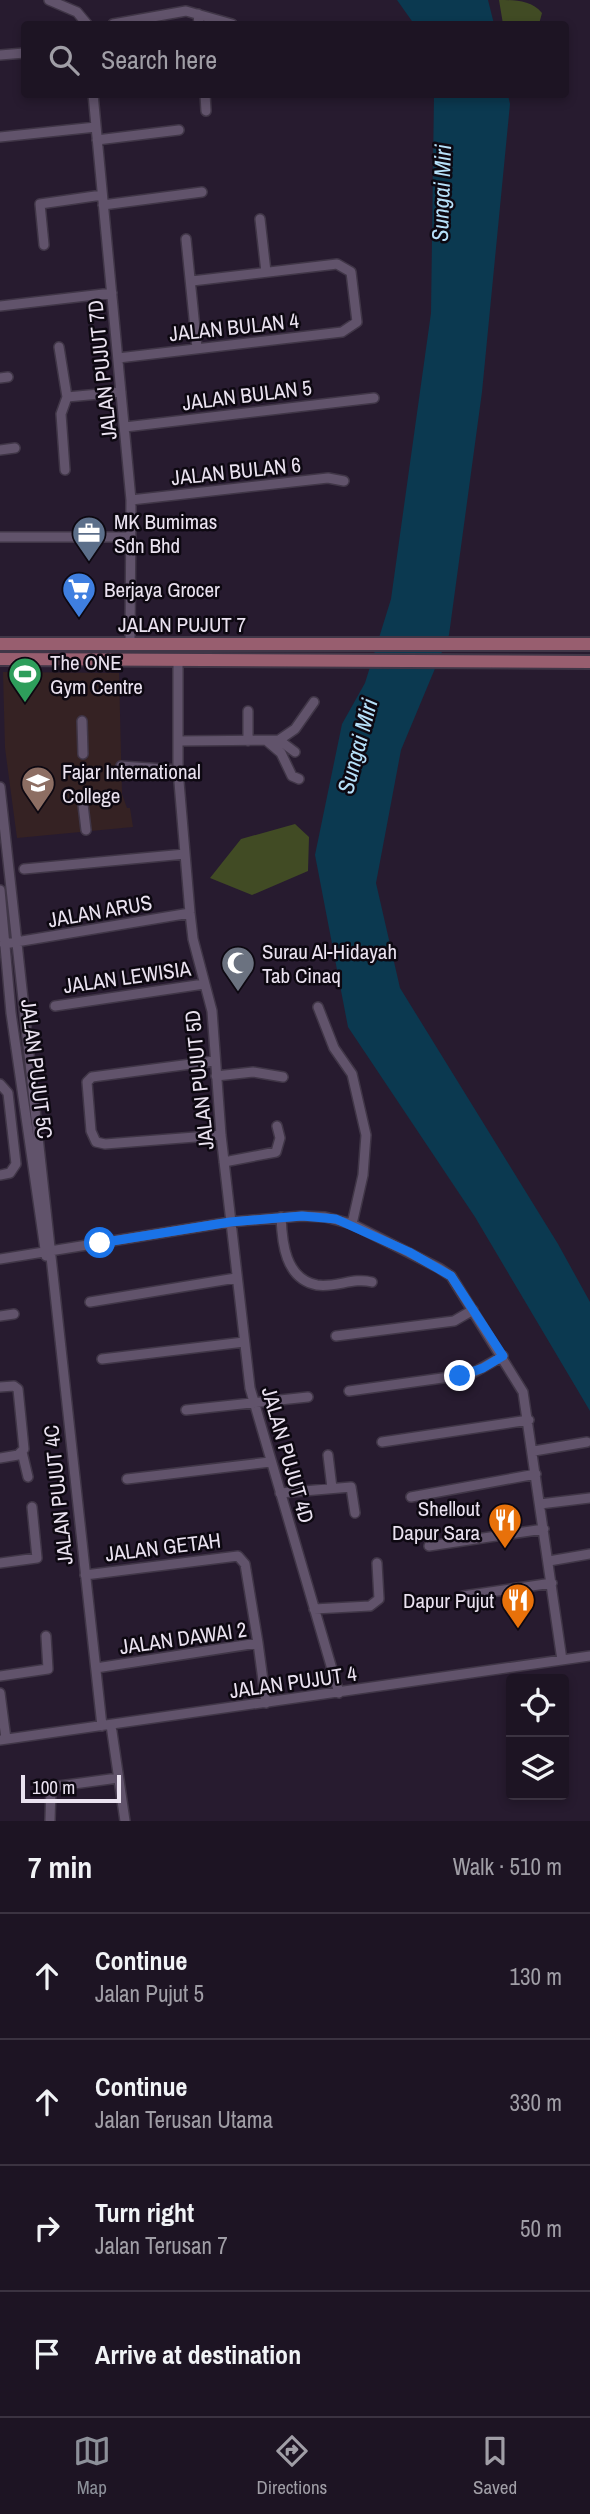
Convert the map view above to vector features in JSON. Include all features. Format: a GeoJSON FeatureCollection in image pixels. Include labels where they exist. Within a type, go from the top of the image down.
{"type":"FeatureCollection","features":[{"type":"Feature","properties":{"kind":"main road","name":"JALAN PUJUT 7"},"geometry":{"type":"LineString","coordinates":[[0,644],[590,644]]}},
{"type":"Feature","properties":{"kind":"main road","name":"JALAN PUJUT 7"},"geometry":{"type":"LineString","coordinates":[[6,659],[527,664],[590,662]]}},
{"type":"Feature","properties":{"kind":"main road"},"geometry":{"type":"LineString","coordinates":[[0,667],[6,659]]}},
{"type":"Feature","properties":{"kind":"street"},"geometry":{"type":"LineString","coordinates":[[49,0],[62,3],[77,12],[84,21]]}},
{"type":"Feature","properties":{"kind":"street"},"geometry":{"type":"LineString","coordinates":[[128,21],[174,12],[198,14],[222,21]]}},
{"type":"Feature","properties":{"kind":"street"},"geometry":{"type":"LineString","coordinates":[[198,14],[199,21]]}},
{"type":"Feature","properties":{"kind":"street"},"geometry":{"type":"LineString","coordinates":[[0,55],[21,53]]}},
{"type":"Feature","properties":{"kind":"street","name":"JALAN PUJUT 7D"},"geometry":{"type":"LineString","coordinates":[[93,98],[131,500],[130,642]]}},
{"type":"Feature","properties":{"kind":"street"},"geometry":{"type":"LineString","coordinates":[[205,98],[206,111]]}},
{"type":"Feature","properties":{"kind":"street"},"geometry":{"type":"LineString","coordinates":[[0,136],[96,127]]}},
{"type":"Feature","properties":{"kind":"street"},"geometry":{"type":"LineString","coordinates":[[97,140],[179,130]]}},
{"type":"Feature","properties":{"kind":"street"},"geometry":{"type":"LineString","coordinates":[[44,245],[40,204],[202,192]]}},
{"type":"Feature","properties":{"kind":"street"},"geometry":{"type":"LineString","coordinates":[[192,281],[266,272],[260,219]]}},
{"type":"Feature","properties":{"kind":"street"},"geometry":{"type":"LineString","coordinates":[[186,239],[197,348]]}},
{"type":"Feature","properties":{"kind":"street","name":"JALAN BULAN 4"},"geometry":{"type":"LineString","coordinates":[[118,358],[342,332],[353,327],[357,316],[356,305],[351,272],[344,265],[266,272]]}},
{"type":"Feature","properties":{"kind":"street"},"geometry":{"type":"LineString","coordinates":[[0,306],[111,293]]}},
{"type":"Feature","properties":{"kind":"street"},"geometry":{"type":"LineString","coordinates":[[59,347],[67,397],[61,414],[65,470]]}},
{"type":"Feature","properties":{"kind":"street"},"geometry":{"type":"LineString","coordinates":[[67,397],[121,392]]}},
{"type":"Feature","properties":{"kind":"street","name":"JALAN BULAN 5"},"geometry":{"type":"LineString","coordinates":[[125,427],[374,398]]}},
{"type":"Feature","properties":{"kind":"street"},"geometry":{"type":"LineString","coordinates":[[0,450],[15,448]]}},
{"type":"Feature","properties":{"kind":"street","name":"JALAN BULAN 6"},"geometry":{"type":"LineString","coordinates":[[131,500],[328,478],[344,481]]}},
{"type":"Feature","properties":{"kind":"street"},"geometry":{"type":"LineString","coordinates":[[0,537],[131,537]]}},
{"type":"Feature","properties":{"kind":"street","name":"JALAN PUJUT 5D"},"geometry":{"type":"LineString","coordinates":[[178,661],[178,770],[190,913],[212,1011],[214,1061],[230,1222]]}},
{"type":"Feature","properties":{"kind":"street"},"geometry":{"type":"LineString","coordinates":[[178,741],[279,740],[295,729],[314,702]]}},
{"type":"Feature","properties":{"kind":"street"},"geometry":{"type":"LineString","coordinates":[[248,710],[248,741]]}},
{"type":"Feature","properties":{"kind":"street"},"geometry":{"type":"LineString","coordinates":[[82,721],[83,754]]}},
{"type":"Feature","properties":{"kind":"street"},"geometry":{"type":"LineString","coordinates":[[279,740],[295,751]]}},
{"type":"Feature","properties":{"kind":"street"},"geometry":{"type":"LineString","coordinates":[[267,741],[281,754],[291,775],[299,779]]}},
{"type":"Feature","properties":{"kind":"street"},"geometry":{"type":"LineString","coordinates":[[121,766],[178,770]]}},
{"type":"Feature","properties":{"kind":"street","name":"JALAN PUJUT 5C"},"geometry":{"type":"LineString","coordinates":[[0,787],[48,1254]]}},
{"type":"Feature","properties":{"kind":"street"},"geometry":{"type":"LineString","coordinates":[[82,796],[86,830]]}},
{"type":"Feature","properties":{"kind":"street"},"geometry":{"type":"LineString","coordinates":[[24,869],[185,854]]}},
{"type":"Feature","properties":{"kind":"street","name":"JALAN PUJUT 5C"},"geometry":{"type":"LineString","coordinates":[[0,890],[11,1013],[48,1254]]}},
{"type":"Feature","properties":{"kind":"street","name":"JALAN ARUS"},"geometry":{"type":"LineString","coordinates":[[4,944],[190,913]]}},
{"type":"Feature","properties":{"kind":"street","name":"JALAN LEWISIA"},"geometry":{"type":"LineString","coordinates":[[55,1006],[204,984]]}},
{"type":"Feature","properties":{"kind":"street"},"geometry":{"type":"LineString","coordinates":[[318,1007],[334,1048],[352,1074],[366,1135],[363,1175],[352,1224]]}},
{"type":"Feature","properties":{"kind":"street"},"geometry":{"type":"LineString","coordinates":[[0,1014],[11,1013]]}},
{"type":"Feature","properties":{"kind":"street"},"geometry":{"type":"LineString","coordinates":[[214,1061],[92,1076],[87,1082],[90,1119],[93,1138],[105,1144],[221,1135]]}},
{"type":"Feature","properties":{"kind":"street"},"geometry":{"type":"LineString","coordinates":[[216,1076],[253,1072],[283,1076]]}},
{"type":"Feature","properties":{"kind":"street"},"geometry":{"type":"LineString","coordinates":[[0,1084],[8,1093],[16,1164],[10,1173],[0,1175]]}},
{"type":"Feature","properties":{"kind":"street"},"geometry":{"type":"LineString","coordinates":[[224,1162],[276,1152],[280,1138],[277,1125]]}},
{"type":"Feature","properties":{"kind":"street"},"geometry":{"type":"LineString","coordinates":[[0,1259],[48,1254],[230,1222],[281,1217],[325,1217],[352,1224],[451,1276],[520,1383],[534,1451],[562,1660]]}},
{"type":"Feature","properties":{"kind":"street"},"geometry":{"type":"LineString","coordinates":[[281,1217],[282,1241],[288,1262],[296,1273],[318,1285],[361,1279],[372,1282]]}},
{"type":"Feature","properties":{"kind":"street","name":"JALAN PUJUT 4D"},"geometry":{"type":"LineString","coordinates":[[230,1222],[253,1403],[339,1693]]}},
{"type":"Feature","properties":{"kind":"street","name":"JALAN PUJUT 4C"},"geometry":{"type":"LineString","coordinates":[[48,1254],[96,1668],[125,1821]]}},
{"type":"Feature","properties":{"kind":"street"},"geometry":{"type":"LineString","coordinates":[[90,1302],[236,1278]]}},
{"type":"Feature","properties":{"kind":"street"},"geometry":{"type":"LineString","coordinates":[[336,1336],[454,1321],[473,1310]]}},
{"type":"Feature","properties":{"kind":"street"},"geometry":{"type":"LineString","coordinates":[[0,1316],[14,1314]]}},
{"type":"Feature","properties":{"kind":"street"},"geometry":{"type":"LineString","coordinates":[[102,1359],[244,1342]]}},
{"type":"Feature","properties":{"kind":"street"},"geometry":{"type":"LineString","coordinates":[[349,1391],[471,1374],[503,1356]]}},
{"type":"Feature","properties":{"kind":"street"},"geometry":{"type":"LineString","coordinates":[[0,1387],[14,1386],[18,1389],[24,1449],[22,1452],[28,1477]]}},
{"type":"Feature","properties":{"kind":"street"},"geometry":{"type":"LineString","coordinates":[[186,1410],[308,1397]]}},
{"type":"Feature","properties":{"kind":"street"},"geometry":{"type":"LineString","coordinates":[[382,1442],[529,1420]]}},
{"type":"Feature","properties":{"kind":"street"},"geometry":{"type":"LineString","coordinates":[[534,1451],[587,1442]]}},
{"type":"Feature","properties":{"kind":"street"},"geometry":{"type":"LineString","coordinates":[[0,1458],[22,1452]]}},
{"type":"Feature","properties":{"kind":"street"},"geometry":{"type":"LineString","coordinates":[[328,1455],[332,1488]]}},
{"type":"Feature","properties":{"kind":"street"},"geometry":{"type":"LineString","coordinates":[[127,1479],[270,1462]]}},
{"type":"Feature","properties":{"kind":"street"},"geometry":{"type":"LineString","coordinates":[[411,1497],[536,1474]]}},
{"type":"Feature","properties":{"kind":"street"},"geometry":{"type":"LineString","coordinates":[[281,1493],[351,1487],[355,1513]]}},
{"type":"Feature","properties":{"kind":"street"},"geometry":{"type":"LineString","coordinates":[[540,1504],[590,1498]]}},
{"type":"Feature","properties":{"kind":"street"},"geometry":{"type":"LineString","coordinates":[[0,1563],[37,1558],[32,1507]]}},
{"type":"Feature","properties":{"kind":"street"},"geometry":{"type":"LineString","coordinates":[[429,1546],[544,1530]]}},
{"type":"Feature","properties":{"kind":"street"},"geometry":{"type":"LineString","coordinates":[[549,1561],[590,1554]]}},
{"type":"Feature","properties":{"kind":"street","name":"JALAN GETAH"},"geometry":{"type":"LineString","coordinates":[[85,1574],[238,1556],[245,1564],[258,1643]]}},
{"type":"Feature","properties":{"kind":"street"},"geometry":{"type":"LineString","coordinates":[[314,1609],[370,1606],[377,1602],[377,1563]]}},
{"type":"Feature","properties":{"kind":"street"},"geometry":{"type":"LineString","coordinates":[[463,1596],[552,1583]]}},
{"type":"Feature","properties":{"kind":"street"},"geometry":{"type":"LineString","coordinates":[[0,1676],[48,1669],[46,1636]]}},
{"type":"Feature","properties":{"kind":"street","name":"JALAN DAWAI 2"},"geometry":{"type":"LineString","coordinates":[[96,1668],[258,1643],[266,1703]]}},
{"type":"Feature","properties":{"kind":"street","name":"JALAN PUJUT 4"},"geometry":{"type":"LineString","coordinates":[[3,1740],[590,1656]]}},
{"type":"Feature","properties":{"kind":"street"},"geometry":{"type":"LineString","coordinates":[[0,1693],[3,1740]]}},
{"type":"Feature","properties":{"kind":"street"},"geometry":{"type":"LineString","coordinates":[[50,1820],[51,1787],[118,1778]]}},
{"type":"Feature","properties":{"kind":"shaded area"},"geometry":{"type":"Polygon","coordinates":[[[3,672],[119,673],[122,794],[127,808],[130,808],[133,827],[17,838],[5,748],[3,672]]]}},
{"type":"Feature","properties":{"kind":"green space"},"geometry":{"type":"Polygon","coordinates":[[[499,0],[528,3],[542,13],[540,21],[502,21],[499,0]]]}},
{"type":"Feature","properties":{"kind":"green space"},"geometry":{"type":"Polygon","coordinates":[[[295,824],[309,837],[308,871],[252,895],[210,878],[241,839],[295,824]]]}},
{"type":"Feature","properties":{"kind":"water"},"geometry":{"type":"Polygon","coordinates":[[[397,0],[488,0],[493,21],[412,21],[397,0]]]}},
{"type":"Feature","properties":{"kind":"water","name":"Sungai Miri"},"geometry":{"type":"Polygon","coordinates":[[[434,98],[509,98],[482,392],[449,635],[401,750],[376,883],[400,988],[558,1244],[590,1302],[590,1411],[475,1217],[348,1027],[315,855],[342,724],[365,683],[391,599],[431,313],[434,98]]]}},
{"type":"Feature","properties":{"kind":"place","name":"MK Bumimas Sdn Bhd"},"geometry":{"type":"Point","coordinates":[89,563]}},
{"type":"Feature","properties":{"kind":"place","name":"Berjaya Grocer"},"geometry":{"type":"Point","coordinates":[79,619]}},
{"type":"Feature","properties":{"kind":"place","name":"The ONE Gym Centre"},"geometry":{"type":"Point","coordinates":[25,704]}},
{"type":"Feature","properties":{"kind":"place","name":"Fajar International College"},"geometry":{"type":"Point","coordinates":[38,813]}},
{"type":"Feature","properties":{"kind":"place","name":"Surau Al-Hidayah Tab Cinaq"},"geometry":{"type":"Point","coordinates":[238,993]}},
{"type":"Feature","properties":{"kind":"place","name":"Shellout Dapur Sara"},"geometry":{"type":"Point","coordinates":[505,1550]}},
{"type":"Feature","properties":{"kind":"place","name":"Dapur Pujut"},"geometry":{"type":"Point","coordinates":[518,1630]}},
{"type":"Feature","properties":{"kind":"route"},"geometry":{"type":"LineString","coordinates":[[100,1243],[230,1222],[281,1217],[325,1217],[352,1224],[451,1276],[503,1356],[471,1374],[460,1376]]}}]}
